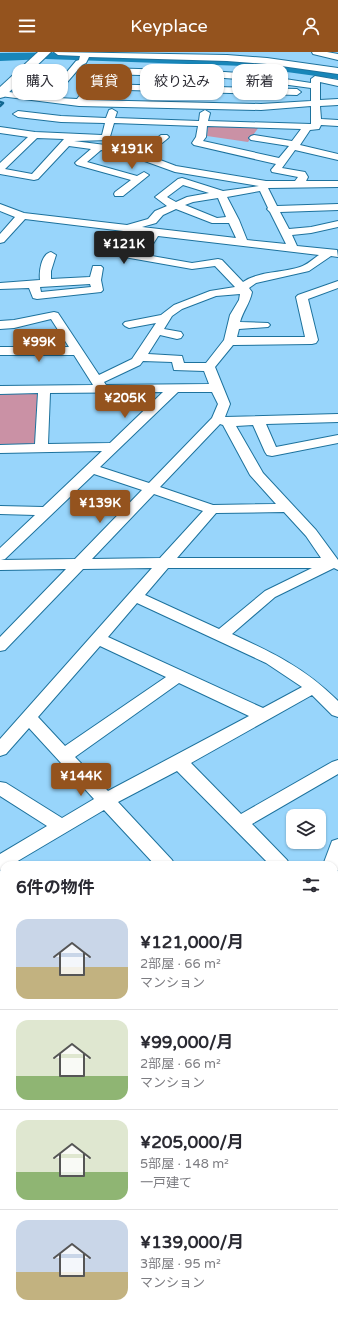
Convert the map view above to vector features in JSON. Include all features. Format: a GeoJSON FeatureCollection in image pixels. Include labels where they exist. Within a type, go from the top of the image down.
{"type":"FeatureCollection","features":[{"type":"Feature","properties":{"kind":"highway"},"geometry":{"type":"LineString","coordinates":[[0,94],[44,52]]}},
{"type":"Feature","properties":{"kind":"street"},"geometry":{"type":"LineString","coordinates":[[58,52],[84,57],[227,58],[267,61],[338,71]]}},
{"type":"Feature","properties":{"kind":"street"},"geometry":{"type":"LineString","coordinates":[[316,52],[338,57]]}},
{"type":"Feature","properties":{"kind":"street"},"geometry":{"type":"LineString","coordinates":[[267,61],[277,55]]}},
{"type":"Feature","properties":{"kind":"street"},"geometry":{"type":"LineString","coordinates":[[68,76],[84,57]]}},
{"type":"Feature","properties":{"kind":"street"},"geometry":{"type":"LineString","coordinates":[[224,75],[253,77],[315,89]]}},
{"type":"Feature","properties":{"kind":"street"},"geometry":{"type":"LineString","coordinates":[[298,184],[303,177],[301,174],[276,170],[312,124],[315,104],[315,79],[338,83]]}},
{"type":"Feature","properties":{"kind":"street"},"geometry":{"type":"LineString","coordinates":[[224,90],[315,89]]}},
{"type":"Feature","properties":{"kind":"street"},"geometry":{"type":"LineString","coordinates":[[0,94],[12,95]]}},
{"type":"Feature","properties":{"kind":"street"},"geometry":{"type":"LineString","coordinates":[[0,129],[18,114],[31,100]]}},
{"type":"Feature","properties":{"kind":"street"},"geometry":{"type":"LineString","coordinates":[[51,100],[79,103],[281,107],[338,102]]}},
{"type":"Feature","properties":{"kind":"street"},"geometry":{"type":"LineString","coordinates":[[207,100],[204,124],[201,137],[197,143],[282,162]]}},
{"type":"Feature","properties":{"kind":"street"},"geometry":{"type":"LineString","coordinates":[[0,169],[34,176],[69,140],[106,138],[114,104]]}},
{"type":"Feature","properties":{"kind":"street"},"geometry":{"type":"LineString","coordinates":[[18,114],[61,119],[204,124],[263,125],[338,122]]}},
{"type":"Feature","properties":{"kind":"street"},"geometry":{"type":"LineString","coordinates":[[263,125],[253,140],[295,146],[338,157]]}},
{"type":"Feature","properties":{"kind":"street"},"geometry":{"type":"LineString","coordinates":[[0,129],[69,140],[140,156],[158,164],[175,169],[265,186]]}},
{"type":"Feature","properties":{"kind":"street"},"geometry":{"type":"LineString","coordinates":[[0,169],[35,135]]}},
{"type":"Feature","properties":{"kind":"street"},"geometry":{"type":"LineString","coordinates":[[140,156],[164,137]]}},
{"type":"Feature","properties":{"kind":"street"},"geometry":{"type":"LineString","coordinates":[[100,147],[80,163],[138,179]]}},
{"type":"Feature","properties":{"kind":"street"},"geometry":{"type":"LineString","coordinates":[[119,194],[158,164]]}},
{"type":"Feature","properties":{"kind":"street"},"geometry":{"type":"LineString","coordinates":[[234,220],[216,221],[167,202],[160,197],[182,181],[221,194],[234,220],[244,243]]}},
{"type":"Feature","properties":{"kind":"street"},"geometry":{"type":"LineString","coordinates":[[126,229],[152,221],[158,213],[191,199],[265,186],[338,184]]}},
{"type":"Feature","properties":{"kind":"street"},"geometry":{"type":"LineString","coordinates":[[265,186],[272,209],[293,248]]}},
{"type":"Feature","properties":{"kind":"street"},"geometry":{"type":"LineString","coordinates":[[272,209],[338,206]]}},
{"type":"Feature","properties":{"kind":"street"},"geometry":{"type":"LineString","coordinates":[[0,207],[22,216],[335,253]]}},
{"type":"Feature","properties":{"kind":"street"},"geometry":{"type":"LineString","coordinates":[[1,237],[22,216]]}},
{"type":"Feature","properties":{"kind":"street"},"geometry":{"type":"LineString","coordinates":[[285,232],[312,230],[338,224]]}},
{"type":"Feature","properties":{"kind":"street"},"geometry":{"type":"LineString","coordinates":[[139,257],[154,232]]}},
{"type":"Feature","properties":{"kind":"street"},"geometry":{"type":"LineString","coordinates":[[113,252],[192,266],[218,262],[243,288],[246,292],[245,300],[236,315],[230,341],[209,368]]}},
{"type":"Feature","properties":{"kind":"street"},"geometry":{"type":"LineString","coordinates":[[100,385],[136,362],[168,314],[178,307],[214,293],[237,291],[252,281],[305,269],[335,253]]}},
{"type":"Feature","properties":{"kind":"street"},"geometry":{"type":"LineString","coordinates":[[46,283],[45,271],[51,255]]}},
{"type":"Feature","properties":{"kind":"street"},"geometry":{"type":"LineString","coordinates":[[33,284],[37,296],[97,290],[95,280],[97,268]]}},
{"type":"Feature","properties":{"kind":"street"},"geometry":{"type":"LineString","coordinates":[[305,269],[335,288]]}},
{"type":"Feature","properties":{"kind":"street"},"geometry":{"type":"LineString","coordinates":[[0,286],[95,280]]}},
{"type":"Feature","properties":{"kind":"street"},"geometry":{"type":"LineString","coordinates":[[230,341],[312,340],[302,297],[335,288]]}},
{"type":"Feature","properties":{"kind":"street"},"geometry":{"type":"LineString","coordinates":[[0,325],[14,324],[54,315],[100,385]]}},
{"type":"Feature","properties":{"kind":"street"},"geometry":{"type":"LineString","coordinates":[[129,324],[165,318]]}},
{"type":"Feature","properties":{"kind":"street"},"geometry":{"type":"LineString","coordinates":[[234,326],[264,325]]}},
{"type":"Feature","properties":{"kind":"street"},"geometry":{"type":"LineString","coordinates":[[158,331],[177,335]]}},
{"type":"Feature","properties":{"kind":"street"},"geometry":{"type":"LineString","coordinates":[[0,351],[77,351]]}},
{"type":"Feature","properties":{"kind":"street"},"geometry":{"type":"LineString","coordinates":[[140,357],[178,359],[178,368],[209,368]]}},
{"type":"Feature","properties":{"kind":"street"},"geometry":{"type":"LineString","coordinates":[[209,368],[224,404],[223,421],[257,475],[311,533],[335,564]]}},
{"type":"Feature","properties":{"kind":"street"},"geometry":{"type":"LineString","coordinates":[[0,390],[44,390],[100,385],[217,388]]}},
{"type":"Feature","properties":{"kind":"street"},"geometry":{"type":"LineString","coordinates":[[0,556],[93,469],[175,388]]}},
{"type":"Feature","properties":{"kind":"street"},"geometry":{"type":"LineString","coordinates":[[41,449],[44,390]]}},
{"type":"Feature","properties":{"kind":"street"},"geometry":{"type":"LineString","coordinates":[[0,646],[152,488],[223,421],[338,418]]}},
{"type":"Feature","properties":{"kind":"street"},"geometry":{"type":"LineString","coordinates":[[258,421],[272,452],[338,439]]}},
{"type":"Feature","properties":{"kind":"street"},"geometry":{"type":"LineString","coordinates":[[0,450],[114,447]]}},
{"type":"Feature","properties":{"kind":"street"},"geometry":{"type":"LineString","coordinates":[[93,469],[212,509],[288,508]]}},
{"type":"Feature","properties":{"kind":"street"},"geometry":{"type":"LineString","coordinates":[[0,750],[212,509]]}},
{"type":"Feature","properties":{"kind":"street"},"geometry":{"type":"LineString","coordinates":[[0,510],[48,511]]}},
{"type":"Feature","properties":{"kind":"street"},"geometry":{"type":"LineString","coordinates":[[0,565],[164,563],[335,564]]}},
{"type":"Feature","properties":{"kind":"street"},"geometry":{"type":"LineString","coordinates":[[220,635],[270,594],[335,564]]}},
{"type":"Feature","properties":{"kind":"street"},"geometry":{"type":"LineString","coordinates":[[136,597],[272,659],[325,691],[338,711]]}},
{"type":"Feature","properties":{"kind":"street"},"geometry":{"type":"LineString","coordinates":[[98,639],[263,715]]}},
{"type":"Feature","properties":{"kind":"street"},"geometry":{"type":"LineString","coordinates":[[65,755],[178,676]]}},
{"type":"Feature","properties":{"kind":"street"},"geometry":{"type":"LineString","coordinates":[[3,861],[106,800],[179,762],[263,715],[325,691]]}},
{"type":"Feature","properties":{"kind":"street"},"geometry":{"type":"LineString","coordinates":[[28,717],[162,861]]}},
{"type":"Feature","properties":{"kind":"street"},"geometry":{"type":"LineString","coordinates":[[179,762],[277,861]]}},
{"type":"Feature","properties":{"kind":"street"},"geometry":{"type":"LineString","coordinates":[[239,823],[338,766]]}},
{"type":"Feature","properties":{"kind":"street"},"geometry":{"type":"LineString","coordinates":[[0,788],[61,826]]}},
{"type":"Feature","properties":{"kind":"street"},"geometry":{"type":"LineString","coordinates":[[333,861],[338,846]]}},
{"type":"Feature","properties":{"kind":"shaded area"},"geometry":{"type":"Polygon","coordinates":[[[208,125],[259,127],[248,142],[207,136],[208,125]]]}},
{"type":"Feature","properties":{"kind":"shaded area"},"geometry":{"type":"Polygon","coordinates":[[[44,392],[38,446],[0,446],[0,393],[44,392]]]}},
{"type":"Feature","properties":{"kind":"waterway"},"geometry":{"type":"LineString","coordinates":[[0,57],[46,55],[244,62],[338,75]]}},
{"type":"Feature","properties":{"kind":"waterway"},"geometry":{"type":"LineString","coordinates":[[0,102],[3,103],[0,106]]}}]}
